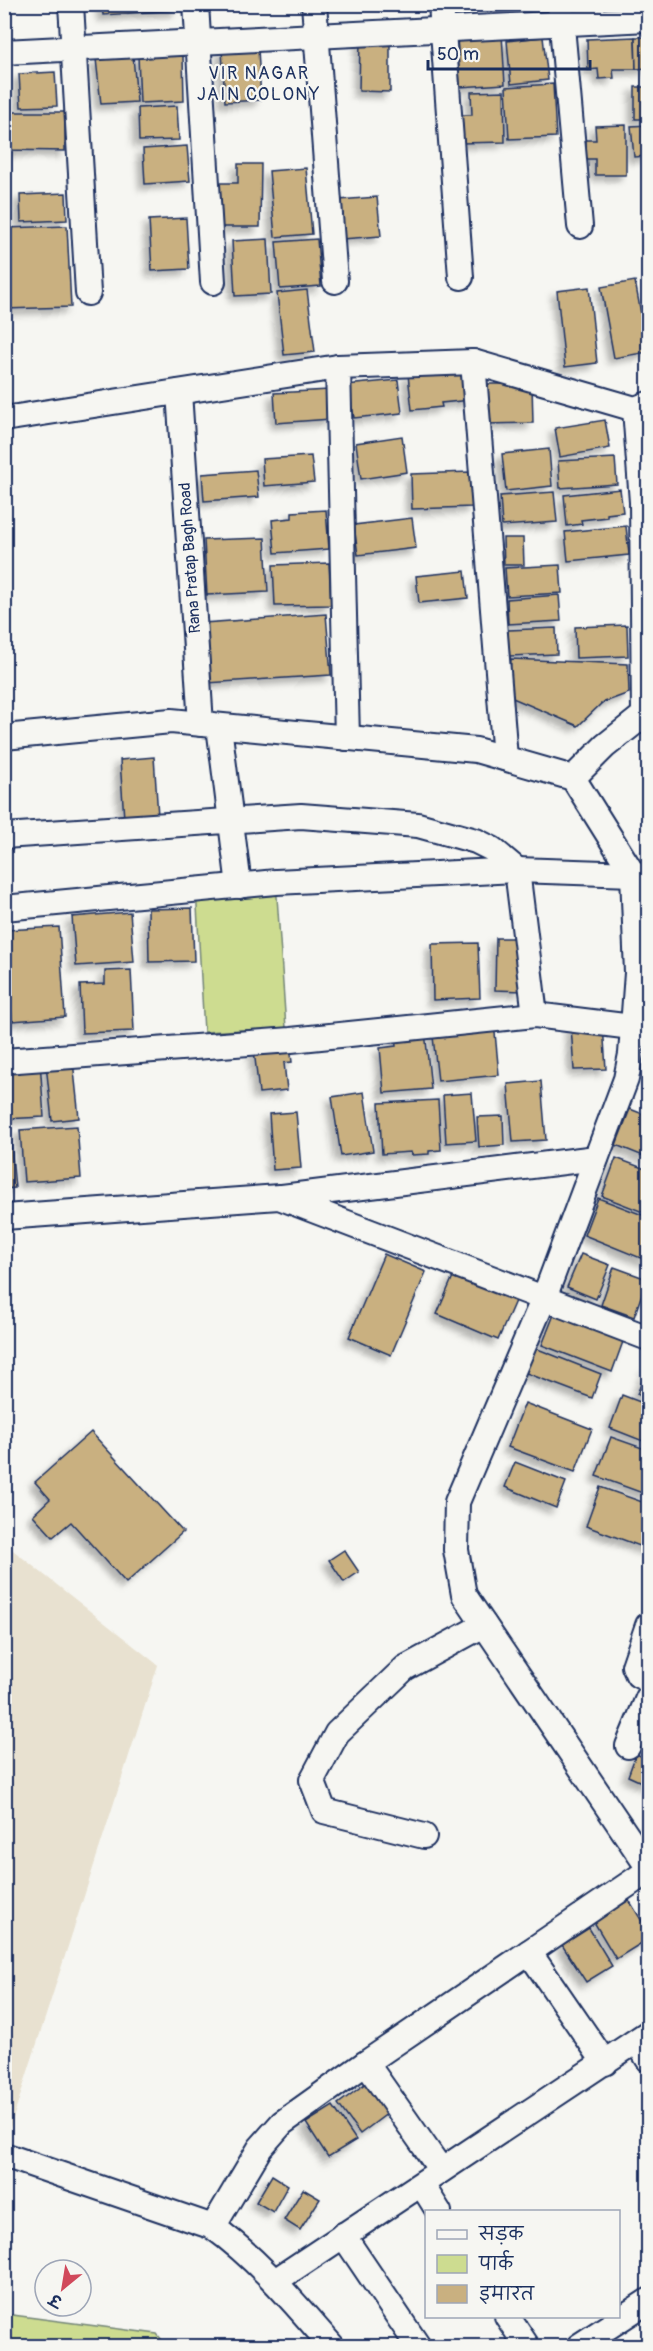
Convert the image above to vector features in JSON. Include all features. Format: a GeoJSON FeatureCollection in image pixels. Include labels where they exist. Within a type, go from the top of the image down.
{"type":"FeatureCollection","features":[{"type":"Feature","properties":{"kind":"street"},"geometry":{"type":"LineString","coordinates":[[71,4],[88,293]]}},
{"type":"Feature","properties":{"kind":"street"},"geometry":{"type":"LineString","coordinates":[[196,4],[213,282]]}},
{"type":"Feature","properties":{"kind":"street"},"geometry":{"type":"LineString","coordinates":[[314,4],[335,281]]}},
{"type":"Feature","properties":{"kind":"street"},"geometry":{"type":"LineString","coordinates":[[441,4],[461,277]]}},
{"type":"Feature","properties":{"kind":"street"},"geometry":{"type":"LineString","coordinates":[[4,52],[442,30],[561,14],[648,19]]}},
{"type":"Feature","properties":{"kind":"street"},"geometry":{"type":"LineString","coordinates":[[561,14],[580,226]]}},
{"type":"Feature","properties":{"kind":"street"},"geometry":{"type":"LineString","coordinates":[[473,362],[505,758]]}},
{"type":"Feature","properties":{"kind":"street"},"geometry":{"type":"LineString","coordinates":[[4,419],[338,367],[473,362],[642,406],[646,715],[605,746],[573,778]]}},
{"type":"Feature","properties":{"kind":"street"},"geometry":{"type":"LineString","coordinates":[[338,367],[347,738]]}},
{"type":"Feature","properties":{"kind":"street","name":"Rana Pratap Bagh Road"},"geometry":{"type":"LineString","coordinates":[[179,392],[210,725],[231,821],[239,886]]}},
{"type":"Feature","properties":{"kind":"street"},"geometry":{"type":"LineString","coordinates":[[4,737],[171,721],[476,750],[573,778],[640,877],[642,975],[632,1027],[640,1057],[626,1079],[544,1298],[457,1502],[456,1550],[464,1595],[648,1869],[282,2123],[269,2136],[213,2228]]}},
{"type":"Feature","properties":{"kind":"street"},"geometry":{"type":"LineString","coordinates":[[4,836],[301,816],[418,825],[476,841],[492,849],[517,870],[536,1015]]}},
{"type":"Feature","properties":{"kind":"street"},"geometry":{"type":"LineString","coordinates":[[4,908],[276,882],[517,870],[640,877]]}},
{"type":"Feature","properties":{"kind":"street"},"geometry":{"type":"LineString","coordinates":[[4,1060],[291,1040],[536,1015],[632,1027]]}},
{"type":"Feature","properties":{"kind":"street"},"geometry":{"type":"LineString","coordinates":[[4,1217],[279,1197],[596,1158]]}},
{"type":"Feature","properties":{"kind":"street"},"geometry":{"type":"LineString","coordinates":[[279,1197],[648,1338]]}},
{"type":"Feature","properties":{"kind":"street"},"geometry":{"type":"LineString","coordinates":[[424,1836],[324,1811],[312,1780],[337,1733],[405,1668],[484,1625]]}},
{"type":"Feature","properties":{"kind":"street"},"geometry":{"type":"LineString","coordinates":[[648,1625],[634,1666],[638,1675],[648,1680]]}},
{"type":"Feature","properties":{"kind":"street"},"geometry":{"type":"LineString","coordinates":[[628,1746],[648,1698]]}},
{"type":"Feature","properties":{"kind":"street"},"geometry":{"type":"LineString","coordinates":[[529,1952],[605,2063]]}},
{"type":"Feature","properties":{"kind":"street"},"geometry":{"type":"LineString","coordinates":[[275,2282],[605,2063],[644,2045]]}},
{"type":"Feature","properties":{"kind":"street"},"geometry":{"type":"LineString","coordinates":[[366,2063],[441,2170]]}},
{"type":"Feature","properties":{"kind":"street"},"geometry":{"type":"LineString","coordinates":[[4,2155],[213,2228],[231,2240],[275,2282],[332,2346]]}},
{"type":"Feature","properties":{"kind":"street"},"geometry":{"type":"LineString","coordinates":[[422,2185],[438,2210]]}},
{"type":"Feature","properties":{"kind":"street"},"geometry":{"type":"LineString","coordinates":[[343,2235],[418,2346]]}},
{"type":"Feature","properties":{"kind":"street"},"geometry":{"type":"LineString","coordinates":[[579,2346],[648,2301]]}},
{"type":"Feature","properties":{"kind":"street"},"geometry":{"type":"LineString","coordinates":[[508,2318],[527,2346]]}},
{"type":"Feature","properties":{"kind":"shaded area"},"geometry":{"type":"Polygon","coordinates":[[[4,1543],[158,1665],[8,2134],[4,2133],[4,1543]]]}},
{"type":"Feature","properties":{"kind":"green space"},"geometry":{"type":"Polygon","coordinates":[[[276,882],[286,1028],[204,1032],[196,888],[276,882]]]}},
{"type":"Feature","properties":{"kind":"green space"},"geometry":{"type":"Polygon","coordinates":[[[5,2314],[157,2334],[167,2346],[5,2346],[5,2314]]]}},
{"type":"Feature","properties":{"kind":"building"},"geometry":{"type":"Polygon","coordinates":[[[102,4],[178,4],[178,10],[103,15],[102,4]]]}},
{"type":"Feature","properties":{"kind":"building"},"geometry":{"type":"Polygon","coordinates":[[[502,34],[505,84],[460,87],[457,36],[502,34]]]}},
{"type":"Feature","properties":{"kind":"building"},"geometry":{"type":"Polygon","coordinates":[[[543,37],[548,80],[511,84],[507,41],[543,37]]]}},
{"type":"Feature","properties":{"kind":"building"},"geometry":{"type":"Polygon","coordinates":[[[635,37],[636,69],[613,69],[614,78],[599,79],[598,69],[588,70],[587,39],[635,37]]]}},
{"type":"Feature","properties":{"kind":"building"},"geometry":{"type":"Polygon","coordinates":[[[635,37],[648,37],[648,68],[636,69],[635,37]]]}},
{"type":"Feature","properties":{"kind":"building"},"geometry":{"type":"Polygon","coordinates":[[[360,40],[390,40],[390,92],[359,91],[360,40]]]}},
{"type":"Feature","properties":{"kind":"building"},"geometry":{"type":"Polygon","coordinates":[[[258,49],[261,100],[225,102],[222,50],[258,49]]]}},
{"type":"Feature","properties":{"kind":"building"},"geometry":{"type":"Polygon","coordinates":[[[183,55],[184,101],[140,103],[138,56],[183,55]]]}},
{"type":"Feature","properties":{"kind":"building"},"geometry":{"type":"Polygon","coordinates":[[[133,56],[137,102],[101,104],[96,59],[133,56]]]}},
{"type":"Feature","properties":{"kind":"building"},"geometry":{"type":"Polygon","coordinates":[[[4,69],[6,69],[10,108],[4,108],[4,69]]]}},
{"type":"Feature","properties":{"kind":"building"},"geometry":{"type":"Polygon","coordinates":[[[55,72],[57,106],[21,107],[19,74],[55,72]]]}},
{"type":"Feature","properties":{"kind":"building"},"geometry":{"type":"Polygon","coordinates":[[[553,84],[556,137],[509,139],[506,87],[553,84]]]}},
{"type":"Feature","properties":{"kind":"building"},"geometry":{"type":"Polygon","coordinates":[[[635,87],[648,87],[648,119],[635,119],[635,87]]]}},
{"type":"Feature","properties":{"kind":"building"},"geometry":{"type":"Polygon","coordinates":[[[504,91],[505,142],[460,143],[460,115],[472,115],[471,92],[504,91]]]}},
{"type":"Feature","properties":{"kind":"building"},"geometry":{"type":"Polygon","coordinates":[[[177,106],[179,140],[139,141],[138,108],[177,106]]]}},
{"type":"Feature","properties":{"kind":"building"},"geometry":{"type":"Polygon","coordinates":[[[4,112],[65,112],[65,151],[4,150],[4,112]]]}},
{"type":"Feature","properties":{"kind":"building"},"geometry":{"type":"Polygon","coordinates":[[[626,125],[626,175],[595,175],[595,159],[586,159],[586,140],[596,140],[595,126],[626,125]]]}},
{"type":"Feature","properties":{"kind":"building"},"geometry":{"type":"Polygon","coordinates":[[[648,125],[648,156],[634,157],[631,126],[648,125]]]}},
{"type":"Feature","properties":{"kind":"building"},"geometry":{"type":"Polygon","coordinates":[[[187,146],[190,181],[145,184],[143,149],[187,146]]]}},
{"type":"Feature","properties":{"kind":"building"},"geometry":{"type":"Polygon","coordinates":[[[4,156],[9,156],[11,187],[4,187],[4,156]]]}},
{"type":"Feature","properties":{"kind":"building"},"geometry":{"type":"Polygon","coordinates":[[[238,164],[261,164],[260,227],[218,227],[218,183],[238,183],[238,164]]]}},
{"type":"Feature","properties":{"kind":"building"},"geometry":{"type":"Polygon","coordinates":[[[306,168],[312,234],[275,237],[269,171],[306,168]]]}},
{"type":"Feature","properties":{"kind":"building"},"geometry":{"type":"Polygon","coordinates":[[[66,193],[67,220],[21,222],[20,195],[66,193]]]}},
{"type":"Feature","properties":{"kind":"building"},"geometry":{"type":"Polygon","coordinates":[[[377,197],[381,236],[342,239],[339,200],[377,197]]]}},
{"type":"Feature","properties":{"kind":"building"},"geometry":{"type":"Polygon","coordinates":[[[186,218],[189,269],[152,271],[149,220],[186,218]]]}},
{"type":"Feature","properties":{"kind":"building"},"geometry":{"type":"Polygon","coordinates":[[[67,226],[71,307],[4,309],[4,228],[67,226]]]}},
{"type":"Feature","properties":{"kind":"building"},"geometry":{"type":"Polygon","coordinates":[[[268,239],[271,294],[235,296],[232,241],[268,239]]]}},
{"type":"Feature","properties":{"kind":"building"},"geometry":{"type":"Polygon","coordinates":[[[317,239],[321,286],[280,289],[276,242],[317,239]]]}},
{"type":"Feature","properties":{"kind":"building"},"geometry":{"type":"Polygon","coordinates":[[[635,281],[648,352],[614,358],[601,287],[635,281]]]}},
{"type":"Feature","properties":{"kind":"building"},"geometry":{"type":"Polygon","coordinates":[[[589,287],[597,363],[565,367],[557,291],[589,287]]]}},
{"type":"Feature","properties":{"kind":"building"},"geometry":{"type":"Polygon","coordinates":[[[307,290],[315,352],[284,355],[277,293],[307,290]]]}},
{"type":"Feature","properties":{"kind":"building"},"geometry":{"type":"Polygon","coordinates":[[[468,370],[471,400],[441,403],[442,407],[412,410],[408,375],[468,370]]]}},
{"type":"Feature","properties":{"kind":"building"},"geometry":{"type":"Polygon","coordinates":[[[398,380],[402,413],[354,418],[353,410],[349,411],[346,385],[398,380]]]}},
{"type":"Feature","properties":{"kind":"building"},"geometry":{"type":"Polygon","coordinates":[[[485,384],[532,384],[533,423],[485,424],[485,384]]]}},
{"type":"Feature","properties":{"kind":"building"},"geometry":{"type":"Polygon","coordinates":[[[329,390],[331,419],[276,423],[274,393],[329,390]]]}},
{"type":"Feature","properties":{"kind":"building"},"geometry":{"type":"Polygon","coordinates":[[[605,420],[610,448],[560,457],[555,428],[605,420]]]}},
{"type":"Feature","properties":{"kind":"building"},"geometry":{"type":"Polygon","coordinates":[[[402,436],[407,472],[361,479],[356,443],[402,436]]]}},
{"type":"Feature","properties":{"kind":"building"},"geometry":{"type":"Polygon","coordinates":[[[549,449],[552,486],[506,491],[502,454],[549,449]]]}},
{"type":"Feature","properties":{"kind":"building"},"geometry":{"type":"Polygon","coordinates":[[[311,456],[314,482],[264,486],[262,459],[311,456]]]}},
{"type":"Feature","properties":{"kind":"building"},"geometry":{"type":"Polygon","coordinates":[[[615,458],[617,484],[560,488],[558,461],[615,458]]]}},
{"type":"Feature","properties":{"kind":"building"},"geometry":{"type":"Polygon","coordinates":[[[256,470],[259,497],[204,501],[202,474],[256,470]]]}},
{"type":"Feature","properties":{"kind":"building"},"geometry":{"type":"Polygon","coordinates":[[[471,472],[472,507],[412,509],[411,474],[471,472]]]}},
{"type":"Feature","properties":{"kind":"building"},"geometry":{"type":"Polygon","coordinates":[[[620,489],[623,512],[607,514],[607,517],[581,520],[582,524],[567,526],[564,495],[620,489]]]}},
{"type":"Feature","properties":{"kind":"building"},"geometry":{"type":"Polygon","coordinates":[[[554,492],[557,522],[502,526],[500,496],[554,492]]]}},
{"type":"Feature","properties":{"kind":"building"},"geometry":{"type":"Polygon","coordinates":[[[326,510],[329,549],[275,553],[272,520],[292,518],[292,512],[326,510]]]}},
{"type":"Feature","properties":{"kind":"building"},"geometry":{"type":"Polygon","coordinates":[[[412,518],[416,548],[358,555],[354,525],[412,518]]]}},
{"type":"Feature","properties":{"kind":"building"},"geometry":{"type":"Polygon","coordinates":[[[626,526],[629,555],[568,561],[565,532],[626,526]]]}},
{"type":"Feature","properties":{"kind":"building"},"geometry":{"type":"Polygon","coordinates":[[[265,538],[268,592],[207,595],[204,540],[265,538]]]}},
{"type":"Feature","properties":{"kind":"building"},"geometry":{"type":"Polygon","coordinates":[[[503,538],[523,538],[524,565],[504,565],[503,538]]]}},
{"type":"Feature","properties":{"kind":"building"},"geometry":{"type":"Polygon","coordinates":[[[329,563],[331,605],[275,606],[273,565],[329,563]]]}},
{"type":"Feature","properties":{"kind":"building"},"geometry":{"type":"Polygon","coordinates":[[[560,565],[562,593],[507,596],[505,568],[560,565]]]}},
{"type":"Feature","properties":{"kind":"building"},"geometry":{"type":"Polygon","coordinates":[[[465,571],[468,598],[419,603],[416,576],[465,571]]]}},
{"type":"Feature","properties":{"kind":"building"},"geometry":{"type":"Polygon","coordinates":[[[559,595],[561,621],[508,624],[507,599],[559,595]]]}},
{"type":"Feature","properties":{"kind":"building"},"geometry":{"type":"Polygon","coordinates":[[[326,614],[331,675],[207,683],[203,623],[326,614]]]}},
{"type":"Feature","properties":{"kind":"building"},"geometry":{"type":"Polygon","coordinates":[[[627,625],[628,656],[576,658],[575,627],[627,625]]]}},
{"type":"Feature","properties":{"kind":"building"},"geometry":{"type":"Polygon","coordinates":[[[556,628],[557,654],[509,656],[508,630],[556,628]]]}},
{"type":"Feature","properties":{"kind":"building"},"geometry":{"type":"Polygon","coordinates":[[[511,659],[628,664],[629,693],[602,703],[578,726],[508,696],[511,659]]]}},
{"type":"Feature","properties":{"kind":"building"},"geometry":{"type":"Polygon","coordinates":[[[154,757],[158,816],[124,819],[120,760],[154,757]]]}},
{"type":"Feature","properties":{"kind":"building"},"geometry":{"type":"Polygon","coordinates":[[[192,908],[194,961],[149,962],[148,909],[192,908]]]}},
{"type":"Feature","properties":{"kind":"building"},"geometry":{"type":"Polygon","coordinates":[[[130,912],[134,962],[76,966],[72,917],[130,912]]]}},
{"type":"Feature","properties":{"kind":"building"},"geometry":{"type":"Polygon","coordinates":[[[59,927],[65,1017],[12,1021],[6,930],[59,927]]]}},
{"type":"Feature","properties":{"kind":"building"},"geometry":{"type":"Polygon","coordinates":[[[496,938],[522,938],[522,991],[495,990],[496,938]]]}},
{"type":"Feature","properties":{"kind":"building"},"geometry":{"type":"Polygon","coordinates":[[[478,943],[480,998],[433,1000],[432,944],[478,943]]]}},
{"type":"Feature","properties":{"kind":"building"},"geometry":{"type":"Polygon","coordinates":[[[131,970],[134,1031],[82,1033],[80,985],[105,984],[105,971],[131,970]]]}},
{"type":"Feature","properties":{"kind":"building"},"geometry":{"type":"Polygon","coordinates":[[[494,1022],[499,1075],[438,1081],[432,1028],[494,1022]]]}},
{"type":"Feature","properties":{"kind":"building"},"geometry":{"type":"Polygon","coordinates":[[[603,1025],[606,1069],[574,1070],[571,1026],[603,1025]]]}},
{"type":"Feature","properties":{"kind":"building"},"geometry":{"type":"Polygon","coordinates":[[[425,1031],[431,1089],[384,1093],[380,1048],[396,1046],[395,1034],[425,1031]]]}},
{"type":"Feature","properties":{"kind":"building"},"geometry":{"type":"Polygon","coordinates":[[[290,1046],[292,1062],[284,1063],[287,1090],[259,1093],[254,1050],[290,1046]]]}},
{"type":"Feature","properties":{"kind":"building"},"geometry":{"type":"Polygon","coordinates":[[[40,1061],[44,1117],[4,1119],[4,1073],[40,1061]]]}},
{"type":"Feature","properties":{"kind":"building"},"geometry":{"type":"Polygon","coordinates":[[[73,1061],[79,1118],[52,1121],[46,1064],[73,1061]]]}},
{"type":"Feature","properties":{"kind":"building"},"geometry":{"type":"Polygon","coordinates":[[[541,1081],[546,1140],[513,1142],[508,1084],[541,1081]]]}},
{"type":"Feature","properties":{"kind":"building"},"geometry":{"type":"Polygon","coordinates":[[[364,1092],[373,1151],[341,1156],[332,1097],[364,1092]]]}},
{"type":"Feature","properties":{"kind":"building"},"geometry":{"type":"Polygon","coordinates":[[[472,1093],[476,1141],[446,1143],[443,1095],[472,1093]]]}},
{"type":"Feature","properties":{"kind":"building"},"geometry":{"type":"Polygon","coordinates":[[[438,1100],[441,1150],[429,1151],[429,1154],[412,1155],[411,1152],[382,1154],[379,1103],[438,1100]]]}},
{"type":"Feature","properties":{"kind":"building"},"geometry":{"type":"Polygon","coordinates":[[[630,1109],[648,1116],[648,1158],[616,1145],[630,1109]]]}},
{"type":"Feature","properties":{"kind":"building"},"geometry":{"type":"Polygon","coordinates":[[[296,1112],[301,1168],[273,1170],[269,1114],[296,1112]]]}},
{"type":"Feature","properties":{"kind":"building"},"geometry":{"type":"Polygon","coordinates":[[[503,1116],[504,1145],[479,1147],[477,1117],[503,1116]]]}},
{"type":"Feature","properties":{"kind":"building"},"geometry":{"type":"Polygon","coordinates":[[[77,1126],[81,1178],[24,1182],[20,1130],[77,1126]]]}},
{"type":"Feature","properties":{"kind":"building"},"geometry":{"type":"Polygon","coordinates":[[[10,1133],[15,1188],[4,1189],[4,1134],[10,1133]]]}},
{"type":"Feature","properties":{"kind":"building"},"geometry":{"type":"Polygon","coordinates":[[[616,1158],[648,1170],[648,1214],[602,1196],[616,1158]]]}},
{"type":"Feature","properties":{"kind":"building"},"geometry":{"type":"Polygon","coordinates":[[[598,1198],[648,1217],[648,1261],[584,1235],[598,1198]]]}},
{"type":"Feature","properties":{"kind":"building"},"geometry":{"type":"Polygon","coordinates":[[[384,1254],[426,1272],[391,1355],[349,1337],[384,1254]]]}},
{"type":"Feature","properties":{"kind":"building"},"geometry":{"type":"Polygon","coordinates":[[[581,1254],[610,1265],[596,1299],[567,1287],[581,1254]]]}},
{"type":"Feature","properties":{"kind":"building"},"geometry":{"type":"Polygon","coordinates":[[[614,1267],[647,1279],[634,1317],[601,1305],[614,1267]]]}},
{"type":"Feature","properties":{"kind":"building"},"geometry":{"type":"Polygon","coordinates":[[[454,1274],[515,1301],[498,1340],[437,1314],[454,1274]]]}},
{"type":"Feature","properties":{"kind":"building"},"geometry":{"type":"Polygon","coordinates":[[[555,1312],[624,1339],[612,1372],[542,1345],[555,1312]]]}},
{"type":"Feature","properties":{"kind":"building"},"geometry":{"type":"Polygon","coordinates":[[[530,1346],[601,1374],[592,1398],[521,1371],[530,1346]]]}},
{"type":"Feature","properties":{"kind":"building"},"geometry":{"type":"Polygon","coordinates":[[[648,1366],[648,1399],[637,1394],[648,1366]]]}},
{"type":"Feature","properties":{"kind":"building"},"geometry":{"type":"Polygon","coordinates":[[[622,1395],[648,1405],[648,1443],[610,1428],[622,1395]]]}},
{"type":"Feature","properties":{"kind":"building"},"geometry":{"type":"Polygon","coordinates":[[[525,1403],[592,1429],[575,1472],[508,1447],[525,1403]]]}},
{"type":"Feature","properties":{"kind":"building"},"geometry":{"type":"Polygon","coordinates":[[[91,1432],[183,1532],[126,1583],[71,1522],[53,1537],[33,1515],[50,1499],[35,1482],[91,1432]]]}},
{"type":"Feature","properties":{"kind":"building"},"geometry":{"type":"Polygon","coordinates":[[[611,1437],[648,1450],[648,1495],[596,1476],[611,1437]]]}},
{"type":"Feature","properties":{"kind":"building"},"geometry":{"type":"Polygon","coordinates":[[[515,1462],[566,1482],[556,1508],[505,1487],[515,1462]]]}},
{"type":"Feature","properties":{"kind":"building"},"geometry":{"type":"Polygon","coordinates":[[[600,1487],[648,1504],[648,1549],[586,1526],[600,1487]]]}},
{"type":"Feature","properties":{"kind":"building"},"geometry":{"type":"Polygon","coordinates":[[[344,1550],[359,1572],[344,1582],[329,1560],[344,1550]]]}},
{"type":"Feature","properties":{"kind":"building"},"geometry":{"type":"Polygon","coordinates":[[[636,1754],[648,1759],[648,1785],[628,1776],[636,1754]]]}},
{"type":"Feature","properties":{"kind":"building"},"geometry":{"type":"Polygon","coordinates":[[[629,1900],[648,1931],[648,1939],[616,1959],[594,1922],[629,1900]]]}},
{"type":"Feature","properties":{"kind":"building"},"geometry":{"type":"Polygon","coordinates":[[[589,1928],[612,1966],[586,1982],[562,1945],[589,1928]]]}},
{"type":"Feature","properties":{"kind":"building"},"geometry":{"type":"Polygon","coordinates":[[[370,2080],[392,2110],[360,2134],[338,2104],[370,2080]]]}},
{"type":"Feature","properties":{"kind":"building"},"geometry":{"type":"Polygon","coordinates":[[[333,2106],[356,2140],[328,2157],[306,2123],[333,2106]]]}},
{"type":"Feature","properties":{"kind":"building"},"geometry":{"type":"Polygon","coordinates":[[[272,2175],[288,2185],[273,2212],[256,2202],[272,2175]]]}},
{"type":"Feature","properties":{"kind":"building"},"geometry":{"type":"Polygon","coordinates":[[[303,2189],[320,2199],[300,2230],[284,2220],[303,2189]]]}},
{"type":"Feature","properties":{"kind":"district","name":"VIR NAGAR JAIN COLONY"},"geometry":{"type":"Point","coordinates":[259,83]}}]}
